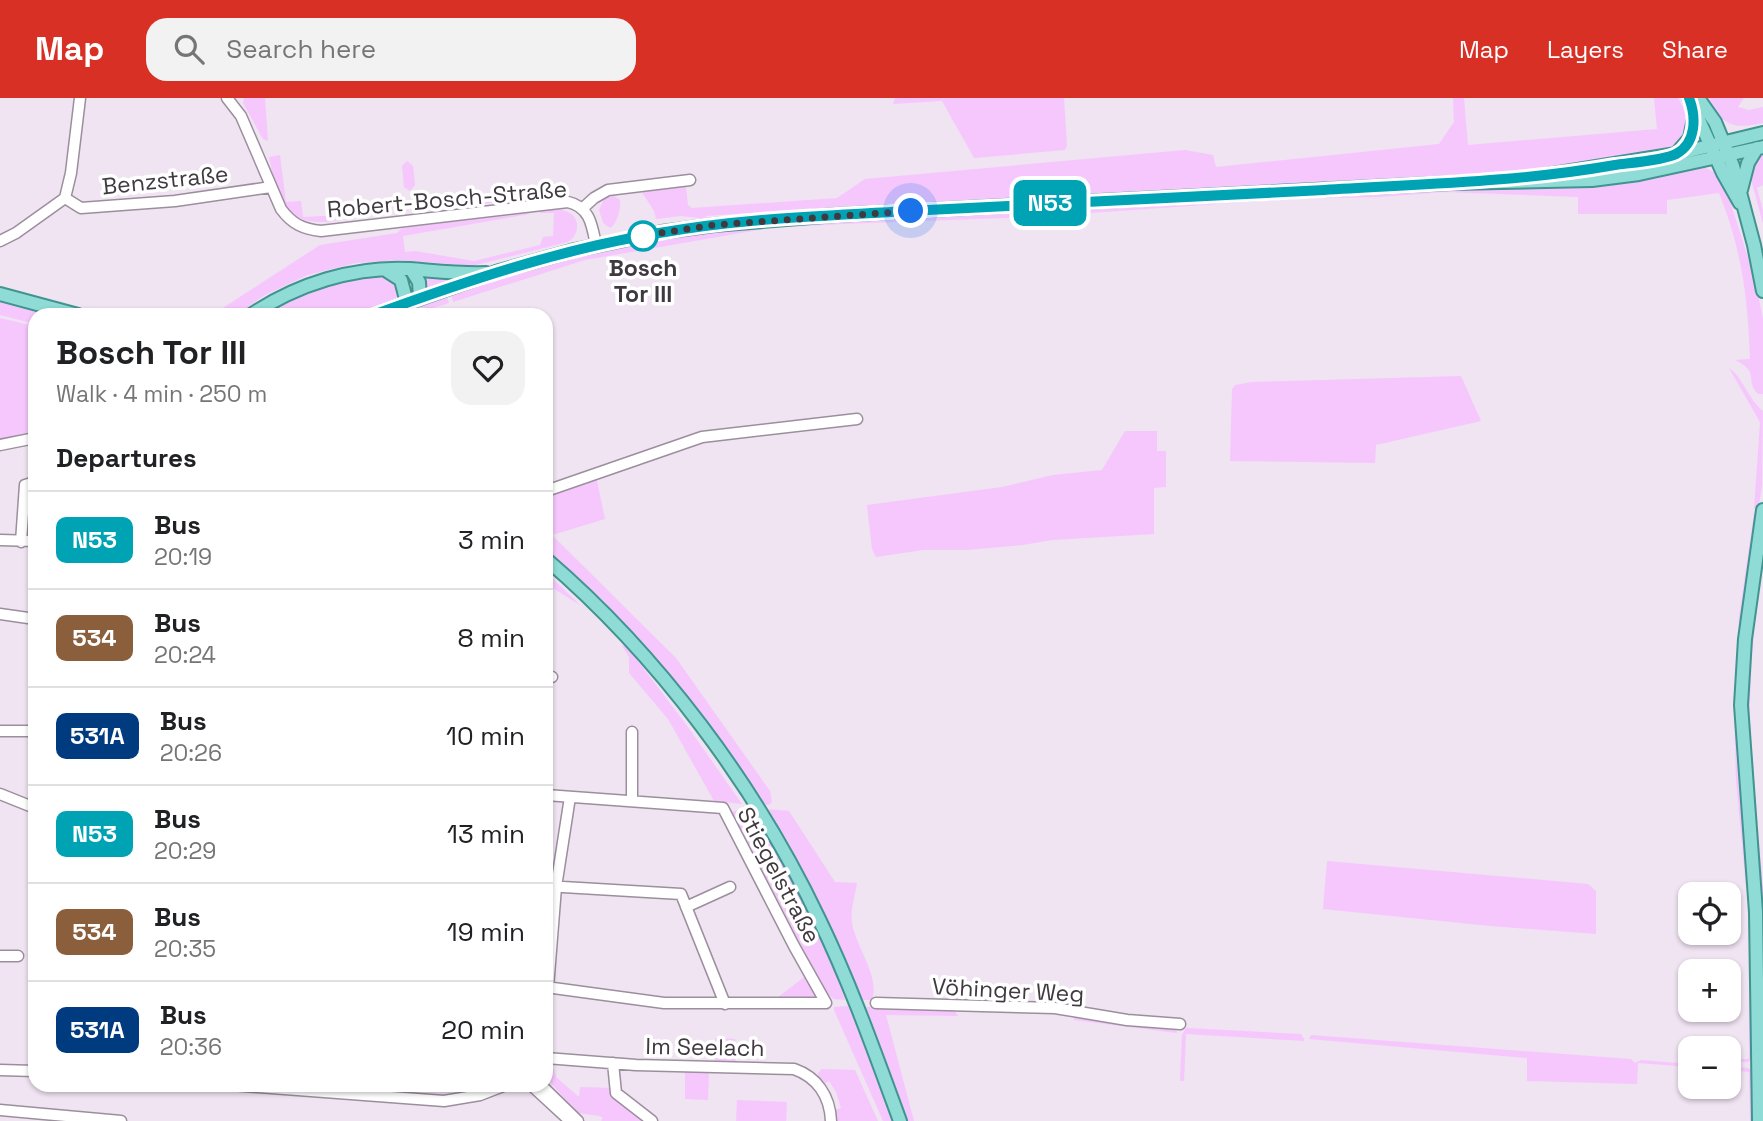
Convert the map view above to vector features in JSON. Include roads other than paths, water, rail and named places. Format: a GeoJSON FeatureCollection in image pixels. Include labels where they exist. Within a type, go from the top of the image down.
{"type":"FeatureCollection","features":[{"type":"Feature","properties":{"kind":"main road"},"geometry":{"type":"LineString","coordinates":[[1689,98],[1695,114],[1720,150],[1741,192],[1743,206]]}},
{"type":"Feature","properties":{"kind":"main road"},"geometry":{"type":"LineString","coordinates":[[1698,98],[1715,122],[1720,150],[1743,206],[1763,291]]}},
{"type":"Feature","properties":{"kind":"main road"},"geometry":{"type":"LineString","coordinates":[[1676,153],[1690,138],[1695,114]]}},
{"type":"Feature","properties":{"kind":"main road"},"geometry":{"type":"LineString","coordinates":[[1715,122],[1731,131],[1759,134]]}},
{"type":"Feature","properties":{"kind":"main road"},"geometry":{"type":"LineString","coordinates":[[392,308],[496,272],[596,245],[711,226],[836,215],[1488,182],[1555,183],[1592,180],[1639,174],[1720,150],[1759,134]]}},
{"type":"Feature","properties":{"kind":"main road"},"geometry":{"type":"LineString","coordinates":[[1488,182],[1578,171],[1676,153],[1760,148]]}},
{"type":"Feature","properties":{"kind":"main road"},"geometry":{"type":"LineString","coordinates":[[1741,192],[1748,163],[1760,148]]}},
{"type":"Feature","properties":{"kind":"main road"},"geometry":{"type":"LineString","coordinates":[[411,270],[419,282],[414,300]]}},
{"type":"Feature","properties":{"kind":"main road"},"geometry":{"type":"LineString","coordinates":[[386,271],[401,280],[414,300]]}},
{"type":"Feature","properties":{"kind":"main road"},"geometry":{"type":"LineString","coordinates":[[263,308],[294,290],[366,272],[496,272]]}},
{"type":"Feature","properties":{"kind":"main road"},"geometry":{"type":"LineString","coordinates":[[0,294],[52,308]]}},
{"type":"Feature","properties":{"kind":"main road"},"geometry":{"type":"LineString","coordinates":[[1759,1121],[1755,890],[1741,695],[1747,619],[1763,510]]}},
{"type":"Feature","properties":{"kind":"main road"},"geometry":{"type":"LineString","coordinates":[[553,565],[599,608],[672,689],[750,794],[807,894],[850,989],[900,1121]]}},
{"type":"Feature","properties":{"kind":"street"},"geometry":{"type":"LineString","coordinates":[[0,241],[16,233],[65,198],[71,173],[80,98]]}},
{"type":"Feature","properties":{"kind":"street","name":"Robert-Bosch-Straße"},"geometry":{"type":"LineString","coordinates":[[232,100],[251,137],[281,209],[289,220],[308,229],[321,231],[568,202],[583,208],[589,217],[596,245]]}},
{"type":"Feature","properties":{"kind":"street"},"geometry":{"type":"LineString","coordinates":[[583,208],[608,190],[690,180]]}},
{"type":"Feature","properties":{"kind":"street","name":"Benzstraße"},"geometry":{"type":"LineString","coordinates":[[65,198],[81,208],[175,201],[271,187]]}},
{"type":"Feature","properties":{"kind":"street"},"geometry":{"type":"LineString","coordinates":[[553,489],[702,437],[857,419]]}},
{"type":"Feature","properties":{"kind":"street"},"geometry":{"type":"LineString","coordinates":[[0,445],[28,439]]}},
{"type":"Feature","properties":{"kind":"street"},"geometry":{"type":"LineString","coordinates":[[21,542],[28,484]]}},
{"type":"Feature","properties":{"kind":"street"},"geometry":{"type":"LineString","coordinates":[[0,540],[28,542]]}},
{"type":"Feature","properties":{"kind":"street"},"geometry":{"type":"LineString","coordinates":[[0,614],[28,618]]}},
{"type":"Feature","properties":{"kind":"street"},"geometry":{"type":"LineString","coordinates":[[0,731],[28,731]]}},
{"type":"Feature","properties":{"kind":"street"},"geometry":{"type":"LineString","coordinates":[[632,732],[632,800]]}},
{"type":"Feature","properties":{"kind":"street"},"geometry":{"type":"LineString","coordinates":[[0,794],[28,804]]}},
{"type":"Feature","properties":{"kind":"street","name":"Stiegelstraße"},"geometry":{"type":"LineString","coordinates":[[553,796],[723,808],[826,1003],[725,1004]]}},
{"type":"Feature","properties":{"kind":"street"},"geometry":{"type":"LineString","coordinates":[[553,877],[570,797]]}},
{"type":"Feature","properties":{"kind":"street"},"geometry":{"type":"LineString","coordinates":[[553,886],[681,894],[725,1004],[664,1003],[553,989]]}},
{"type":"Feature","properties":{"kind":"street"},"geometry":{"type":"LineString","coordinates":[[686,907],[730,887]]}},
{"type":"Feature","properties":{"kind":"street"},"geometry":{"type":"LineString","coordinates":[[0,956],[18,956]]}},
{"type":"Feature","properties":{"kind":"street","name":"Vöhinger Weg"},"geometry":{"type":"LineString","coordinates":[[876,1003],[1055,1008],[1127,1020],[1180,1024]]}},
{"type":"Feature","properties":{"kind":"street","name":"Im Seelach"},"geometry":{"type":"LineString","coordinates":[[553,1059],[794,1069],[804,1072],[820,1086],[829,1104],[831,1121]]}},
{"type":"Feature","properties":{"kind":"street"},"geometry":{"type":"LineString","coordinates":[[613,1063],[616,1093],[652,1121]]}},
{"type":"Feature","properties":{"kind":"street"},"geometry":{"type":"LineString","coordinates":[[0,1070],[28,1071]]}},
{"type":"Feature","properties":{"kind":"street"},"geometry":{"type":"LineString","coordinates":[[334,1092],[444,1101],[487,1092]]}},
{"type":"Feature","properties":{"kind":"street"},"geometry":{"type":"LineString","coordinates":[[539,1092],[570,1121]]}},
{"type":"Feature","properties":{"kind":"street"},"geometry":{"type":"LineString","coordinates":[[548,1092],[578,1121]]}},
{"type":"Feature","properties":{"kind":"street"},"geometry":{"type":"LineString","coordinates":[[0,1110],[121,1121]]}},
{"type":"Feature","properties":{"kind":"place","name":"Bosch Tor III"},"geometry":{"type":"Point","coordinates":[643,236]}}]}
